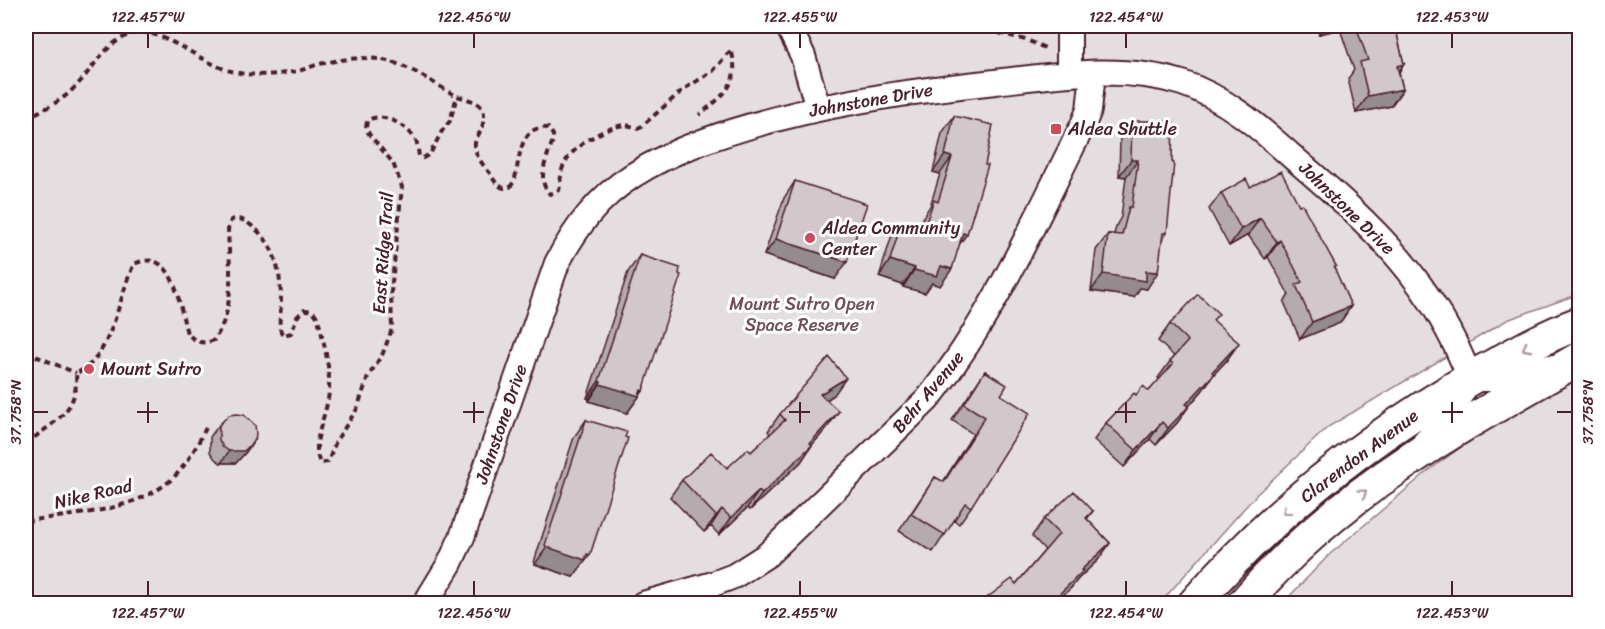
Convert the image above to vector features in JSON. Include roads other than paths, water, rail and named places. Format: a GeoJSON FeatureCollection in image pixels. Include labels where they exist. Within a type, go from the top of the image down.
{"type":"FeatureCollection","features":[{"type":"Feature","properties":{"kind":"main road","name":"Clarendon Avenue"},"geometry":{"type":"LineString","coordinates":[[1194,603],[1229,564],[1286,511],[1353,458],[1410,417],[1470,379],[1542,339],[1580,323]]}},
{"type":"Feature","properties":{"kind":"main road","name":"Clarendon Avenue"},"geometry":{"type":"LineString","coordinates":[[1243,603],[1304,542],[1409,460],[1579,358]]}},
{"type":"Feature","properties":{"kind":"street"},"geometry":{"type":"LineString","coordinates":[[788,26],[803,56],[818,108]]}},
{"type":"Feature","properties":{"kind":"street"},"geometry":{"type":"LineString","coordinates":[[1066,74],[1069,26]]}},
{"type":"Feature","properties":{"kind":"street","name":"Behr Avenue"},"geometry":{"type":"LineString","coordinates":[[643,603],[734,576],[767,555],[927,400],[980,325],[1071,149],[1089,110],[1093,73]]}},
{"type":"Feature","properties":{"kind":"street","name":"Johnstone Drive"},"geometry":{"type":"LineString","coordinates":[[425,603],[450,563],[462,537],[549,283],[568,242],[580,223],[594,206],[613,190],[652,164],[674,153],[741,129],[818,108],[900,93],[1066,74],[1138,74],[1183,83],[1224,102],[1262,130],[1341,199],[1400,260],[1426,292],[1457,345],[1470,379]]}},
{"type":"Feature","properties":{"kind":"street"},"geometry":{"type":"LineString","coordinates":[[1409,460],[1444,420],[1470,379],[1503,379],[1579,358]]}},
{"type":"Feature","properties":{"kind":"street"},"geometry":{"type":"LineString","coordinates":[[1216,603],[1229,564]]}},
{"type":"Feature","properties":{"kind":"place","name":"Aldea Shuttle"},"geometry":{"type":"Point","coordinates":[1056,129]}},
{"type":"Feature","properties":{"kind":"place","name":"Aldea Community Center"},"geometry":{"type":"Point","coordinates":[810,238]}},
{"type":"Feature","properties":{"kind":"place","name":"Mount Sutro"},"geometry":{"type":"Point","coordinates":[89,369]}},
{"type":"Feature","properties":{"kind":"park label","name":"Mount Sutro Open Space Reserve"},"geometry":{"type":"Point","coordinates":[802,314]}}]}
